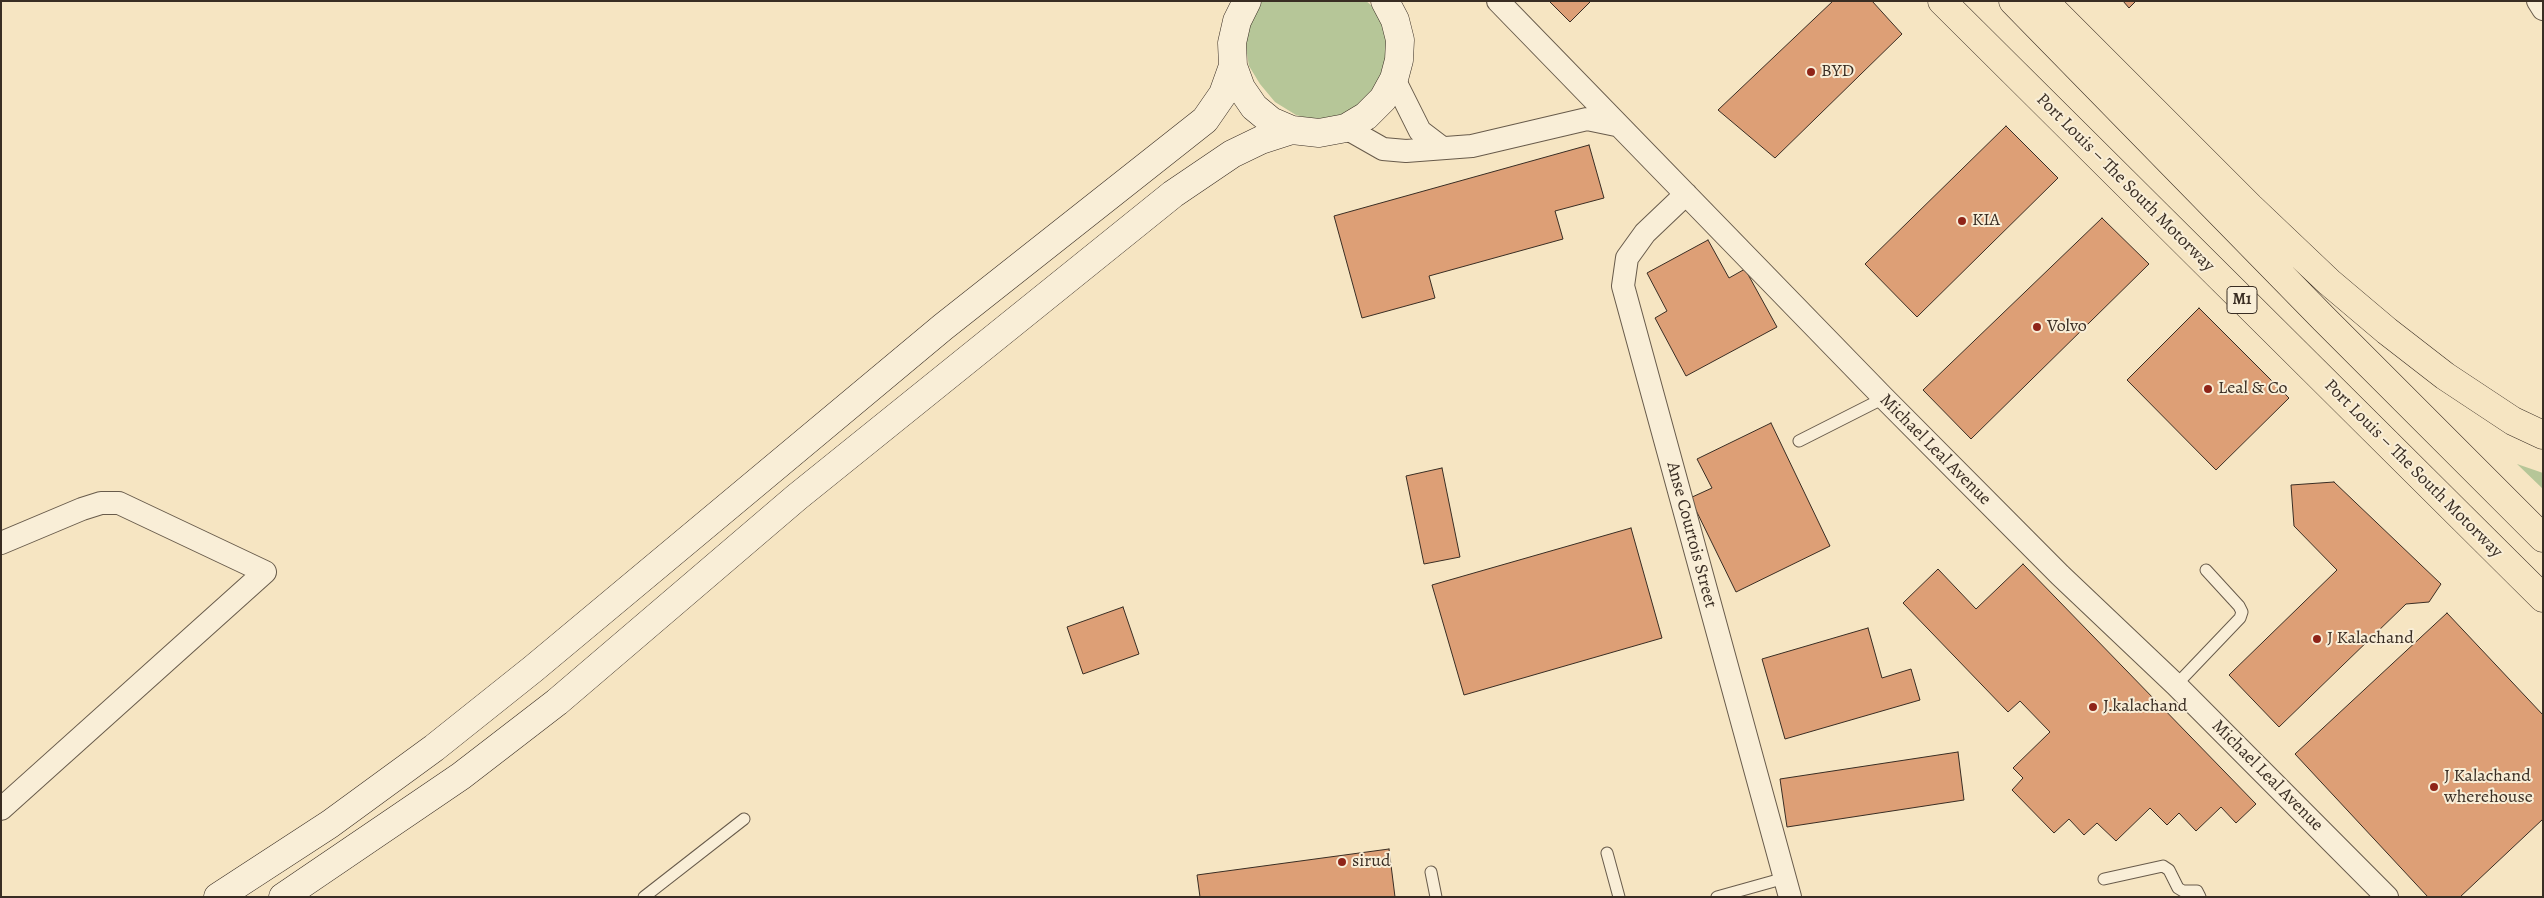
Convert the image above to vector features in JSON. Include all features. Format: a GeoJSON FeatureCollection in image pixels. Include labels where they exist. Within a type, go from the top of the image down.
{"type":"FeatureCollection","features":[{"type":"Feature","properties":{"kind":"highway","name":"Port Louis – The South Motorway"},"geometry":{"type":"LineString","coordinates":[[1942,1],[2543,598]]}},
{"type":"Feature","properties":{"kind":"highway","name":"M1"},"geometry":{"type":"LineString","coordinates":[[2013,1],[2324,319],[2543,538]]}},
{"type":"Feature","properties":{"kind":"highway"},"geometry":{"type":"LineString","coordinates":[[2044,1],[2250,207],[2329,282],[2387,332],[2445,376],[2513,421],[2543,436]]}},
{"type":"Feature","properties":{"kind":"highway"},"geometry":{"type":"LineString","coordinates":[[2324,319],[2431,401],[2543,512]]}},
{"type":"Feature","properties":{"kind":"street"},"geometry":{"type":"LineString","coordinates":[[1247,1],[1237,21],[1232,43],[1233,66],[1240,88],[1254,107],[1271,121],[1292,130],[1319,133],[1346,128],[1366,116],[1383,100],[1394,79],[1399,60],[1400,40],[1395,20],[1385,1]]}},
{"type":"Feature","properties":{"kind":"street","name":"Michael Leal Avenue"},"geometry":{"type":"LineString","coordinates":[[1498,1],[1616,126],[1686,194],[1884,398],[2060,575],[2176,685],[2387,897]]}},
{"type":"Feature","properties":{"kind":"street"},"geometry":{"type":"LineString","coordinates":[[2538,1],[2543,9]]}},
{"type":"Feature","properties":{"kind":"street"},"geometry":{"type":"LineString","coordinates":[[218,897],[330,824],[434,748],[540,663],[943,327],[1205,120],[1223,94],[1233,66]]}},
{"type":"Feature","properties":{"kind":"street"},"geometry":{"type":"LineString","coordinates":[[1394,79],[1420,132],[1441,147]]}},
{"type":"Feature","properties":{"kind":"street"},"geometry":{"type":"LineString","coordinates":[[1346,128],[1383,149],[1406,151],[1472,146],[1587,119],[1616,126]]}},
{"type":"Feature","properties":{"kind":"street"},"geometry":{"type":"LineString","coordinates":[[283,897],[461,776],[557,702],[797,497],[1172,194],[1232,154],[1261,140],[1292,130]]}},
{"type":"Feature","properties":{"kind":"street","name":"Anse Courtois Street"},"geometry":{"type":"LineString","coordinates":[[1686,194],[1645,233],[1627,258],[1623,286],[1788,887]]}},
{"type":"Feature","properties":{"kind":"street"},"geometry":{"type":"LineString","coordinates":[[1,543],[82,509],[101,503],[119,504],[265,572],[1,809]]}},
{"type":"Feature","properties":{"kind":"lane"},"geometry":{"type":"LineString","coordinates":[[1800,441],[1884,398]]}},
{"type":"Feature","properties":{"kind":"lane"},"geometry":{"type":"LineString","coordinates":[[2176,685],[2240,618],[2242,612],[2239,606],[2206,570]]}},
{"type":"Feature","properties":{"kind":"lane"},"geometry":{"type":"LineString","coordinates":[[644,897],[744,819]]}},
{"type":"Feature","properties":{"kind":"lane"},"geometry":{"type":"LineString","coordinates":[[1607,853],[1619,897]]}},
{"type":"Feature","properties":{"kind":"lane"},"geometry":{"type":"LineString","coordinates":[[2104,878],[2163,866],[2169,870],[2178,888],[2183,891],[2197,891],[2200,897]]}},
{"type":"Feature","properties":{"kind":"lane"},"geometry":{"type":"LineString","coordinates":[[1431,872],[1436,897]]}},
{"type":"Feature","properties":{"kind":"lane"},"geometry":{"type":"LineString","coordinates":[[1717,897],[1788,887]]}},
{"type":"Feature","properties":{"kind":"green space"},"geometry":{"type":"Polygon","coordinates":[[[1261,1],[1366,1],[1371,5],[1384,26],[1389,48],[1375,96],[1338,119],[1318,121],[1296,115],[1275,102],[1260,84],[1249,66],[1246,48],[1248,26],[1255,8],[1261,1]]]}},
{"type":"Feature","properties":{"kind":"green space"},"geometry":{"type":"Polygon","coordinates":[[[2517,464],[2543,473],[2543,489],[2517,464]]]}},
{"type":"Feature","properties":{"kind":"building"},"geometry":{"type":"Polygon","coordinates":[[[1549,1],[1591,1],[1570,22],[1549,1]]]}},
{"type":"Feature","properties":{"kind":"building","name":"BYD"},"geometry":{"type":"Polygon","coordinates":[[[1833,1],[1872,1],[1902,34],[1775,158],[1718,110],[1833,1]]]}},
{"type":"Feature","properties":{"kind":"building"},"geometry":{"type":"Polygon","coordinates":[[[2123,1],[2136,1],[2129,8],[2123,1]]]}},
{"type":"Feature","properties":{"kind":"building","name":"KIA"},"geometry":{"type":"Polygon","coordinates":[[[2006,126],[2058,178],[1917,317],[1865,264],[2006,126]]]}},
{"type":"Feature","properties":{"kind":"building"},"geometry":{"type":"Polygon","coordinates":[[[1589,145],[1604,198],[1555,211],[1563,239],[1429,276],[1435,298],[1362,318],[1334,216],[1589,145]]]}},
{"type":"Feature","properties":{"kind":"building","name":"Volvo"},"geometry":{"type":"Polygon","coordinates":[[[2102,218],[2149,264],[1971,439],[1923,390],[2102,218]]]}},
{"type":"Feature","properties":{"kind":"building"},"geometry":{"type":"Polygon","coordinates":[[[1708,240],[1729,278],[1745,269],[1777,327],[1686,376],[1655,318],[1667,311],[1647,273],[1708,240]]]}},
{"type":"Feature","properties":{"kind":"building","name":"Leal & Co"},"geometry":{"type":"Polygon","coordinates":[[[2199,308],[2289,398],[2216,470],[2127,380],[2199,308]]]}},
{"type":"Feature","properties":{"kind":"building"},"geometry":{"type":"Polygon","coordinates":[[[1771,423],[1830,546],[1736,592],[1690,498],[1712,488],[1697,459],[1771,423]]]}},
{"type":"Feature","properties":{"kind":"building"},"geometry":{"type":"Polygon","coordinates":[[[1442,468],[1460,557],[1424,564],[1406,476],[1442,468]]]}},
{"type":"Feature","properties":{"kind":"building","name":"J Kalachand"},"geometry":{"type":"Polygon","coordinates":[[[2334,482],[2441,584],[2429,602],[2406,604],[2279,727],[2229,675],[2337,570],[2294,526],[2291,485],[2334,482]]]}},
{"type":"Feature","properties":{"kind":"building"},"geometry":{"type":"Polygon","coordinates":[[[1631,528],[1662,638],[1464,695],[1432,585],[1631,528]]]}},
{"type":"Feature","properties":{"kind":"building","name":"J.kalachand"},"geometry":{"type":"Polygon","coordinates":[[[2023,564],[2256,804],[2236,823],[2221,807],[2196,831],[2179,813],[2167,825],[2150,808],[2116,841],[2097,823],[2084,835],[2069,819],[2054,833],[2012,790],[2023,778],[2013,768],[2050,732],[2020,701],[2008,712],[1903,603],[1938,569],[1976,609],[2023,564]]]}},
{"type":"Feature","properties":{"kind":"building"},"geometry":{"type":"Polygon","coordinates":[[[1123,607],[1139,654],[1083,674],[1067,627],[1123,607]]]}},
{"type":"Feature","properties":{"kind":"building","name":"J Kalachand wherehouse"},"geometry":{"type":"Polygon","coordinates":[[[2447,613],[2543,715],[2543,819],[2460,897],[2428,897],[2295,754],[2447,613]]]}},
{"type":"Feature","properties":{"kind":"building"},"geometry":{"type":"Polygon","coordinates":[[[1868,628],[1882,678],[1911,669],[1920,700],[1785,739],[1762,659],[1868,628]]]}},
{"type":"Feature","properties":{"kind":"building"},"geometry":{"type":"Polygon","coordinates":[[[1958,752],[1964,800],[1787,827],[1780,779],[1958,752]]]}},
{"type":"Feature","properties":{"kind":"building","name":"sirud"},"geometry":{"type":"Polygon","coordinates":[[[1389,849],[1395,897],[1200,897],[1197,875],[1389,849]]]}},
{"type":"Feature","properties":{"kind":"place","name":"BYD"},"geometry":{"type":"Point","coordinates":[1811,72]}},
{"type":"Feature","properties":{"kind":"place","name":"KIA"},"geometry":{"type":"Point","coordinates":[1962,221]}},
{"type":"Feature","properties":{"kind":"place","name":"Volvo"},"geometry":{"type":"Point","coordinates":[2037,327]}},
{"type":"Feature","properties":{"kind":"place","name":"Leal & Co"},"geometry":{"type":"Point","coordinates":[2208,389]}},
{"type":"Feature","properties":{"kind":"place","name":"J Kalachand"},"geometry":{"type":"Point","coordinates":[2317,639]}},
{"type":"Feature","properties":{"kind":"place","name":"J.kalachand"},"geometry":{"type":"Point","coordinates":[2093,707]}},
{"type":"Feature","properties":{"kind":"place","name":"J Kalachand wherehouse"},"geometry":{"type":"Point","coordinates":[2434,787]}},
{"type":"Feature","properties":{"kind":"place","name":"sirud"},"geometry":{"type":"Point","coordinates":[1342,862]}}]}
